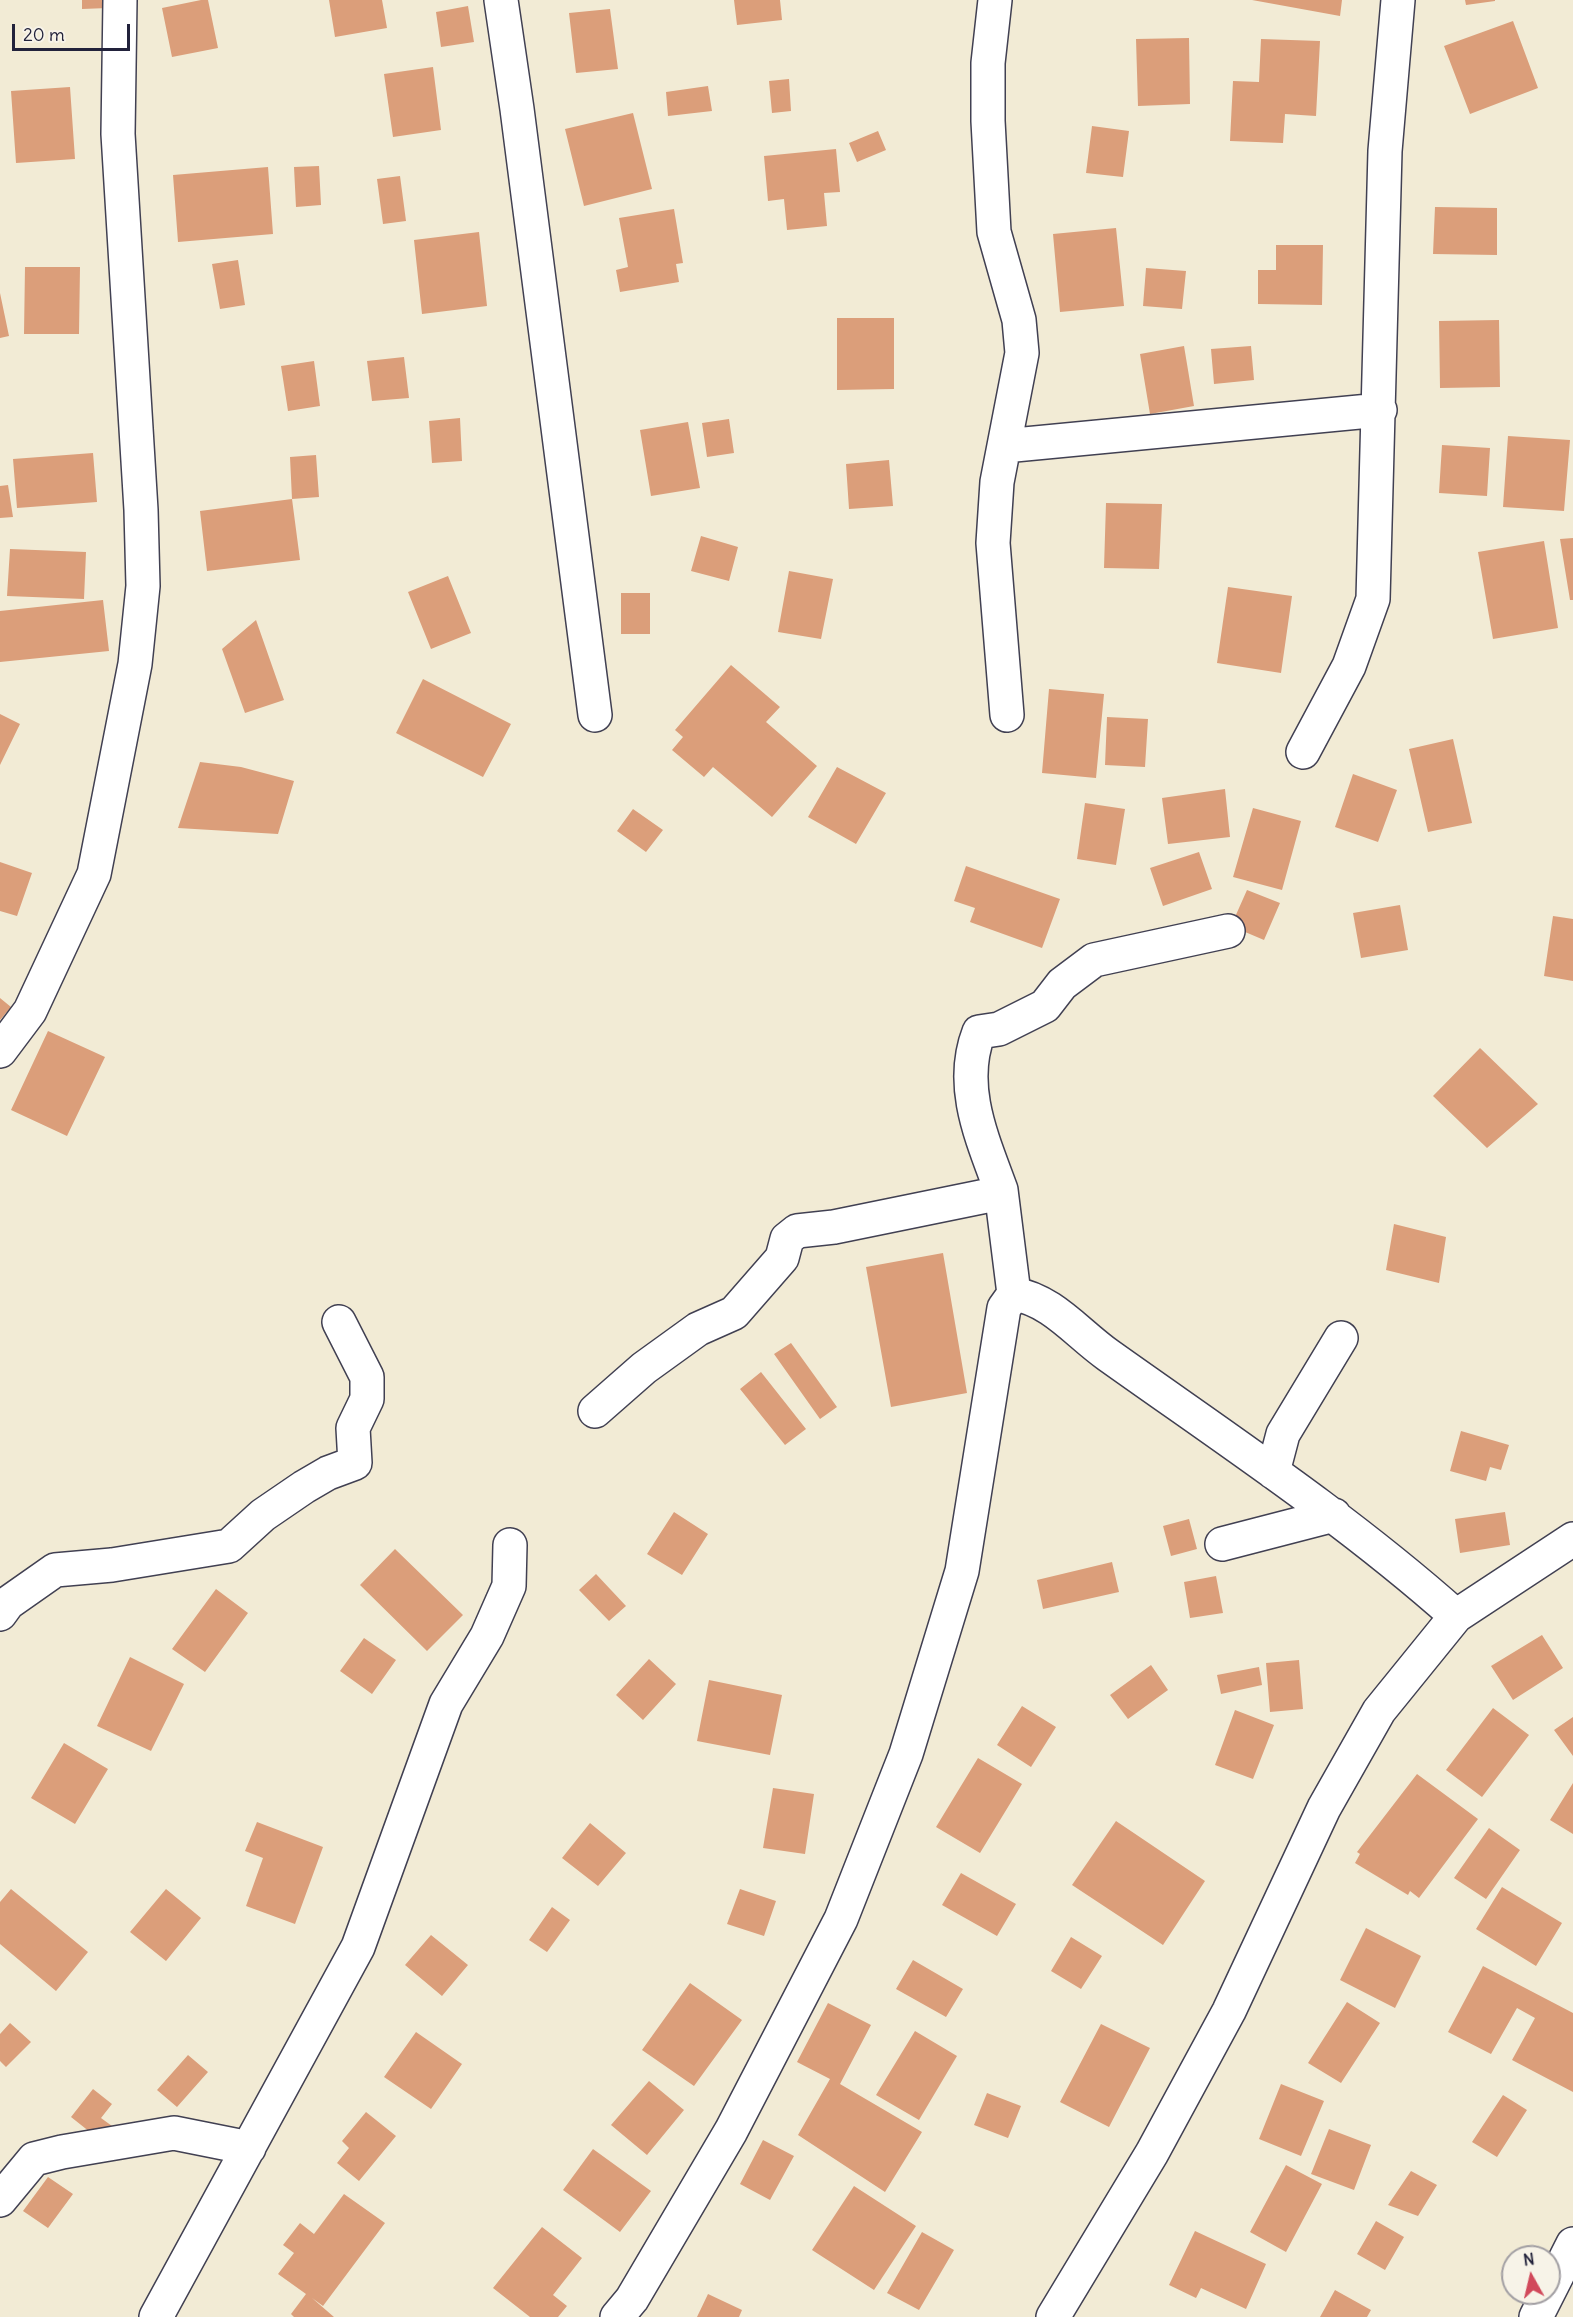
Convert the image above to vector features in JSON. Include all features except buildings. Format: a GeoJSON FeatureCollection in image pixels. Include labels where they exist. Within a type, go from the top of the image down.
{"type":"FeatureCollection","features":[{"type":"Feature","properties":{"kind":"street"},"geometry":{"type":"LineString","coordinates":[[0,1051],[30,1011],[94,874],[135,664],[143,586],[118,134],[120,0]]}},
{"type":"Feature","properties":{"kind":"street"},"geometry":{"type":"LineString","coordinates":[[501,0],[519,121],[595,715]]}},
{"type":"Feature","properties":{"kind":"street"},"geometry":{"type":"LineString","coordinates":[[995,0],[988,74],[994,231],[1019,320],[1022,353],[997,482],[993,543],[1007,715]]}},
{"type":"Feature","properties":{"kind":"street"},"geometry":{"type":"LineString","coordinates":[[1303,752],[1349,666],[1373,599],[1380,410],[1385,151],[1398,0]]}},
{"type":"Feature","properties":{"kind":"street"},"geometry":{"type":"LineString","coordinates":[[1004,446],[1380,410]]}},
{"type":"Feature","properties":{"kind":"street"},"geometry":{"type":"LineString","coordinates":[[616,2317],[632,2299],[731,2131],[841,1919],[906,1754],[962,1571],[1004,1308],[1014,1294],[1001,1190],[971,1101],[973,1047],[979,1032],[999,1029],[1045,1006],[1062,984],[1094,960],[1228,932]]}},
{"type":"Feature","properties":{"kind":"street"},"geometry":{"type":"LineString","coordinates":[[595,1411],[644,1368],[698,1329],[734,1313],[782,1258],[787,1239],[797,1231],[834,1227],[987,1197],[1001,1190]]}},
{"type":"Feature","properties":{"kind":"street"},"geometry":{"type":"LineString","coordinates":[[1014,1294],[1032,1296],[1052,1309],[1105,1353],[1334,1515],[1409,1574],[1456,1616]]}},
{"type":"Feature","properties":{"kind":"street"},"geometry":{"type":"LineString","coordinates":[[0,1614],[8,1603],[55,1570],[112,1565],[229,1546],[262,1515],[304,1486],[328,1473],[355,1464],[353,1428],[367,1399],[367,1377],[339,1322]]}},
{"type":"Feature","properties":{"kind":"street"},"geometry":{"type":"LineString","coordinates":[[1273,1472],[1283,1434],[1341,1338]]}},
{"type":"Feature","properties":{"kind":"street"},"geometry":{"type":"LineString","coordinates":[[1222,1544],[1334,1515]]}},
{"type":"Feature","properties":{"kind":"street"},"geometry":{"type":"LineString","coordinates":[[1053,2317],[1152,2153],[1229,2011],[1324,1808],[1379,1711],[1456,1616],[1573,1539]]}},
{"type":"Feature","properties":{"kind":"street"},"geometry":{"type":"LineString","coordinates":[[156,2317],[358,1947],[446,1704],[487,1636],[509,1586],[510,1545]]}},
{"type":"Feature","properties":{"kind":"street"},"geometry":{"type":"LineString","coordinates":[[0,2200],[3,2200],[34,2159],[63,2152],[174,2133],[249,2148]]}},
{"type":"Feature","properties":{"kind":"street"},"geometry":{"type":"LineString","coordinates":[[1536,2317],[1573,2244]]}}]}
